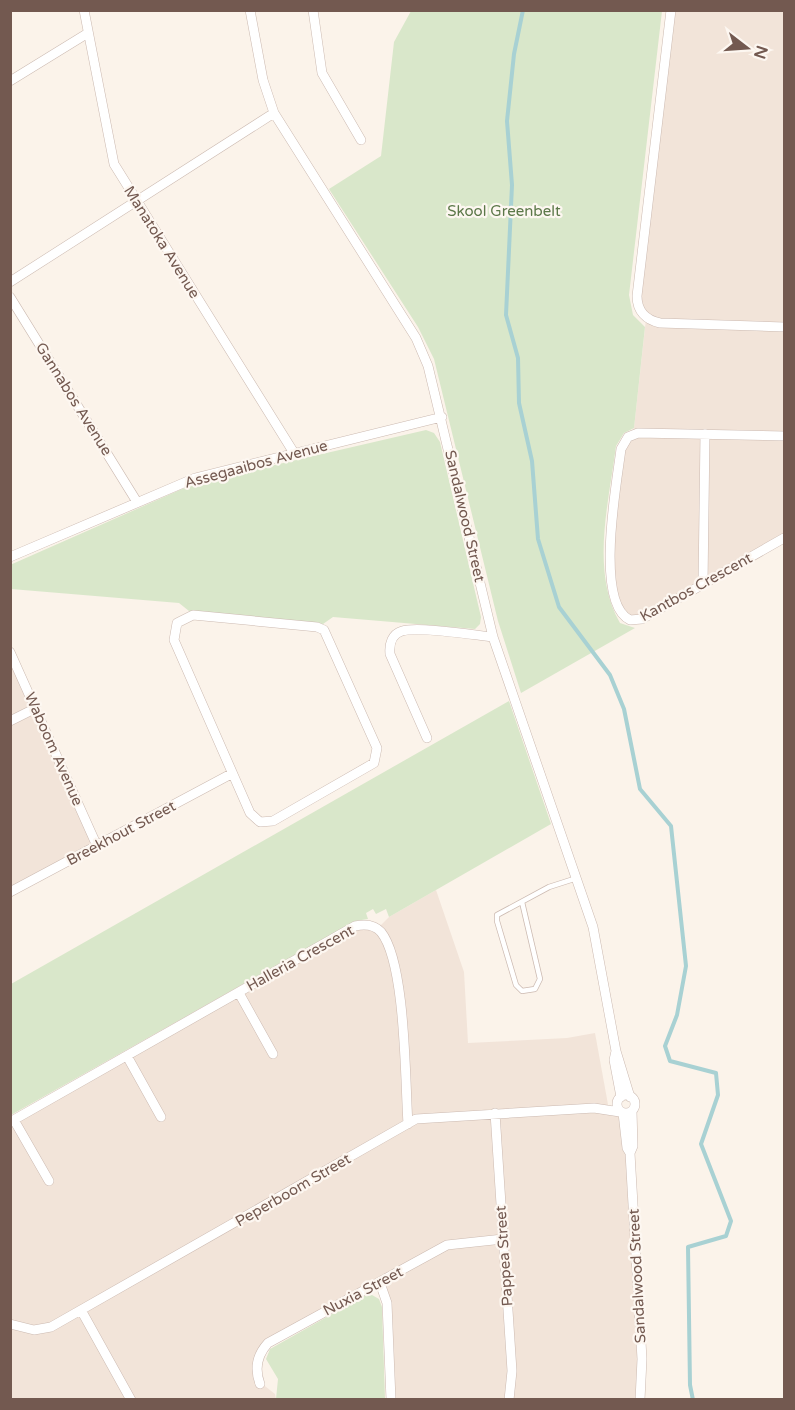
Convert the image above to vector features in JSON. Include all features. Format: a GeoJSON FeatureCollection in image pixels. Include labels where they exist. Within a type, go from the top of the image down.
{"type":"FeatureCollection","features":[{"type":"Feature","properties":{"kind":"street","name":"Manatoka Avenue"},"geometry":{"type":"LineString","coordinates":[[84,10],[109,150],[114,164],[294,453]]}},
{"type":"Feature","properties":{"kind":"street","name":"Sandalwood Street"},"geometry":{"type":"LineString","coordinates":[[250,10],[263,80],[274,113],[416,338],[428,366],[493,637],[593,927],[623,1097]]}},
{"type":"Feature","properties":{"kind":"street"},"geometry":{"type":"LineString","coordinates":[[313,10],[322,73],[361,140]]}},
{"type":"Feature","properties":{"kind":"street"},"geometry":{"type":"LineString","coordinates":[[671,10],[637,296],[638,307],[649,319],[660,323],[784,327]]}},
{"type":"Feature","properties":{"kind":"street"},"geometry":{"type":"LineString","coordinates":[[10,81],[88,33]]}},
{"type":"Feature","properties":{"kind":"street"},"geometry":{"type":"LineString","coordinates":[[10,282],[274,113]]}},
{"type":"Feature","properties":{"kind":"street","name":"Gannabos Avenue"},"geometry":{"type":"LineString","coordinates":[[10,297],[137,502]]}},
{"type":"Feature","properties":{"kind":"street","name":"Assegaaibos Avenue"},"geometry":{"type":"LineString","coordinates":[[10,557],[195,478],[442,417]]}},
{"type":"Feature","properties":{"kind":"street","name":"Kantbos Crescent"},"geometry":{"type":"LineString","coordinates":[[784,436],[638,433],[625,440],[608,557],[619,611],[630,620],[642,619],[784,538]]}},
{"type":"Feature","properties":{"kind":"street"},"geometry":{"type":"LineString","coordinates":[[703,584],[705,434]]}},
{"type":"Feature","properties":{"kind":"street"},"geometry":{"type":"LineString","coordinates":[[193,615],[321,628],[328,637],[377,748],[374,763],[269,822],[260,822],[252,817],[231,774],[174,640],[177,623],[193,615]]}},
{"type":"Feature","properties":{"kind":"street"},"geometry":{"type":"LineString","coordinates":[[427,738],[390,654],[392,640],[397,633],[409,630],[493,637]]}},
{"type":"Feature","properties":{"kind":"street","name":"Waboom Avenue"},"geometry":{"type":"LineString","coordinates":[[10,652],[97,846]]}},
{"type":"Feature","properties":{"kind":"street"},"geometry":{"type":"LineString","coordinates":[[10,721],[36,708]]}},
{"type":"Feature","properties":{"kind":"street","name":"Breekhout Street"},"geometry":{"type":"LineString","coordinates":[[10,892],[231,774]]}},
{"type":"Feature","properties":{"kind":"street","name":"Halleria Crescent"},"geometry":{"type":"LineString","coordinates":[[48,1181],[12,1121],[355,926],[367,925],[377,929],[384,937],[399,986],[408,1124]]}},
{"type":"Feature","properties":{"kind":"street","name":"Halleria Crescent"},"geometry":{"type":"LineString","coordinates":[[239,993],[273,1054]]}},
{"type":"Feature","properties":{"kind":"street"},"geometry":{"type":"LineString","coordinates":[[127,1056],[161,1117]]}},
{"type":"Feature","properties":{"kind":"street"},"geometry":{"type":"LineString","coordinates":[[623,1097],[634,1103],[625,1112],[617,1106],[623,1097]]}},
{"type":"Feature","properties":{"kind":"street","name":"Peperboom Street"},"geometry":{"type":"LineString","coordinates":[[594,1108],[623,1097]]}},
{"type":"Feature","properties":{"kind":"street","name":"Peperboom Street"},"geometry":{"type":"LineString","coordinates":[[10,1324],[40,1330],[81,1310],[408,1124],[426,1117],[594,1108],[625,1112]]}},
{"type":"Feature","properties":{"kind":"street","name":"Sandalwood Street"},"geometry":{"type":"LineString","coordinates":[[625,1112],[633,1146],[630,1153],[642,1359],[640,1400]]}},
{"type":"Feature","properties":{"kind":"street","name":"Pappea Street"},"geometry":{"type":"LineString","coordinates":[[495,1113],[512,1371],[509,1400]]}},
{"type":"Feature","properties":{"kind":"street","name":"Nuxia Street"},"geometry":{"type":"LineString","coordinates":[[260,1384],[257,1376],[259,1358],[268,1343],[451,1244],[503,1239]]}},
{"type":"Feature","properties":{"kind":"street"},"geometry":{"type":"LineString","coordinates":[[380,1283],[387,1303],[391,1400]]}},
{"type":"Feature","properties":{"kind":"street"},"geometry":{"type":"LineString","coordinates":[[81,1310],[131,1400]]}},
{"type":"Feature","properties":{"kind":"lane"},"geometry":{"type":"LineString","coordinates":[[522,902],[540,979],[535,989],[529,991],[522,991],[516,985],[497,921],[501,912],[549,887],[577,878]]}},
{"type":"Feature","properties":{"kind":"shaded area"},"geometry":{"type":"Polygon","coordinates":[[[670,11],[784,11],[784,541],[642,620],[625,619],[608,572],[621,445],[634,428],[646,319],[637,307],[670,11]]]}},
{"type":"Feature","properties":{"kind":"shaded area"},"geometry":{"type":"Polygon","coordinates":[[[10,650],[97,845],[10,891],[10,650]]]}},
{"type":"Feature","properties":{"kind":"shaded area"},"geometry":{"type":"Polygon","coordinates":[[[436,890],[464,972],[468,1043],[567,1038],[595,1033],[609,1110],[620,1112],[629,1153],[641,1360],[639,1399],[390,1399],[387,1303],[380,1284],[269,1344],[260,1358],[261,1383],[275,1394],[276,1399],[11,1399],[10,1123],[355,927],[377,929],[389,917],[436,890]]]}},
{"type":"Feature","properties":{"kind":"green space","name":"Skool Greenbelt"},"geometry":{"type":"Polygon","coordinates":[[[411,11],[662,11],[629,295],[633,315],[645,327],[634,428],[624,433],[616,446],[604,536],[606,581],[611,603],[620,623],[635,628],[521,693],[498,621],[434,359],[418,327],[329,189],[381,156],[394,42],[411,11]]]}},
{"type":"Feature","properties":{"kind":"green space"},"geometry":{"type":"Polygon","coordinates":[[[426,430],[434,433],[440,442],[481,617],[480,624],[475,629],[333,617],[323,624],[189,611],[179,603],[11,589],[10,565],[182,489],[209,480],[426,430]]]}},
{"type":"Feature","properties":{"kind":"green space"},"geometry":{"type":"Polygon","coordinates":[[[509,701],[551,824],[389,917],[386,909],[376,914],[373,909],[366,913],[368,919],[355,921],[11,1115],[11,984],[509,701]]]}},
{"type":"Feature","properties":{"kind":"green space"},"geometry":{"type":"Polygon","coordinates":[[[372,1295],[379,1299],[382,1307],[385,1399],[276,1399],[278,1379],[266,1359],[270,1349],[364,1296],[372,1295]]]}},
{"type":"Feature","properties":{"kind":"waterway"},"geometry":{"type":"LineString","coordinates":[[523,10],[514,54],[507,121],[512,185],[506,315],[518,358],[519,403],[532,461],[538,539],[559,607],[610,675],[624,709],[640,789],[671,826],[686,966],[677,1015],[665,1046],[670,1061],[716,1073],[718,1095],[701,1144],[731,1221],[726,1236],[688,1247],[690,1385],[693,1400]]}}]}
